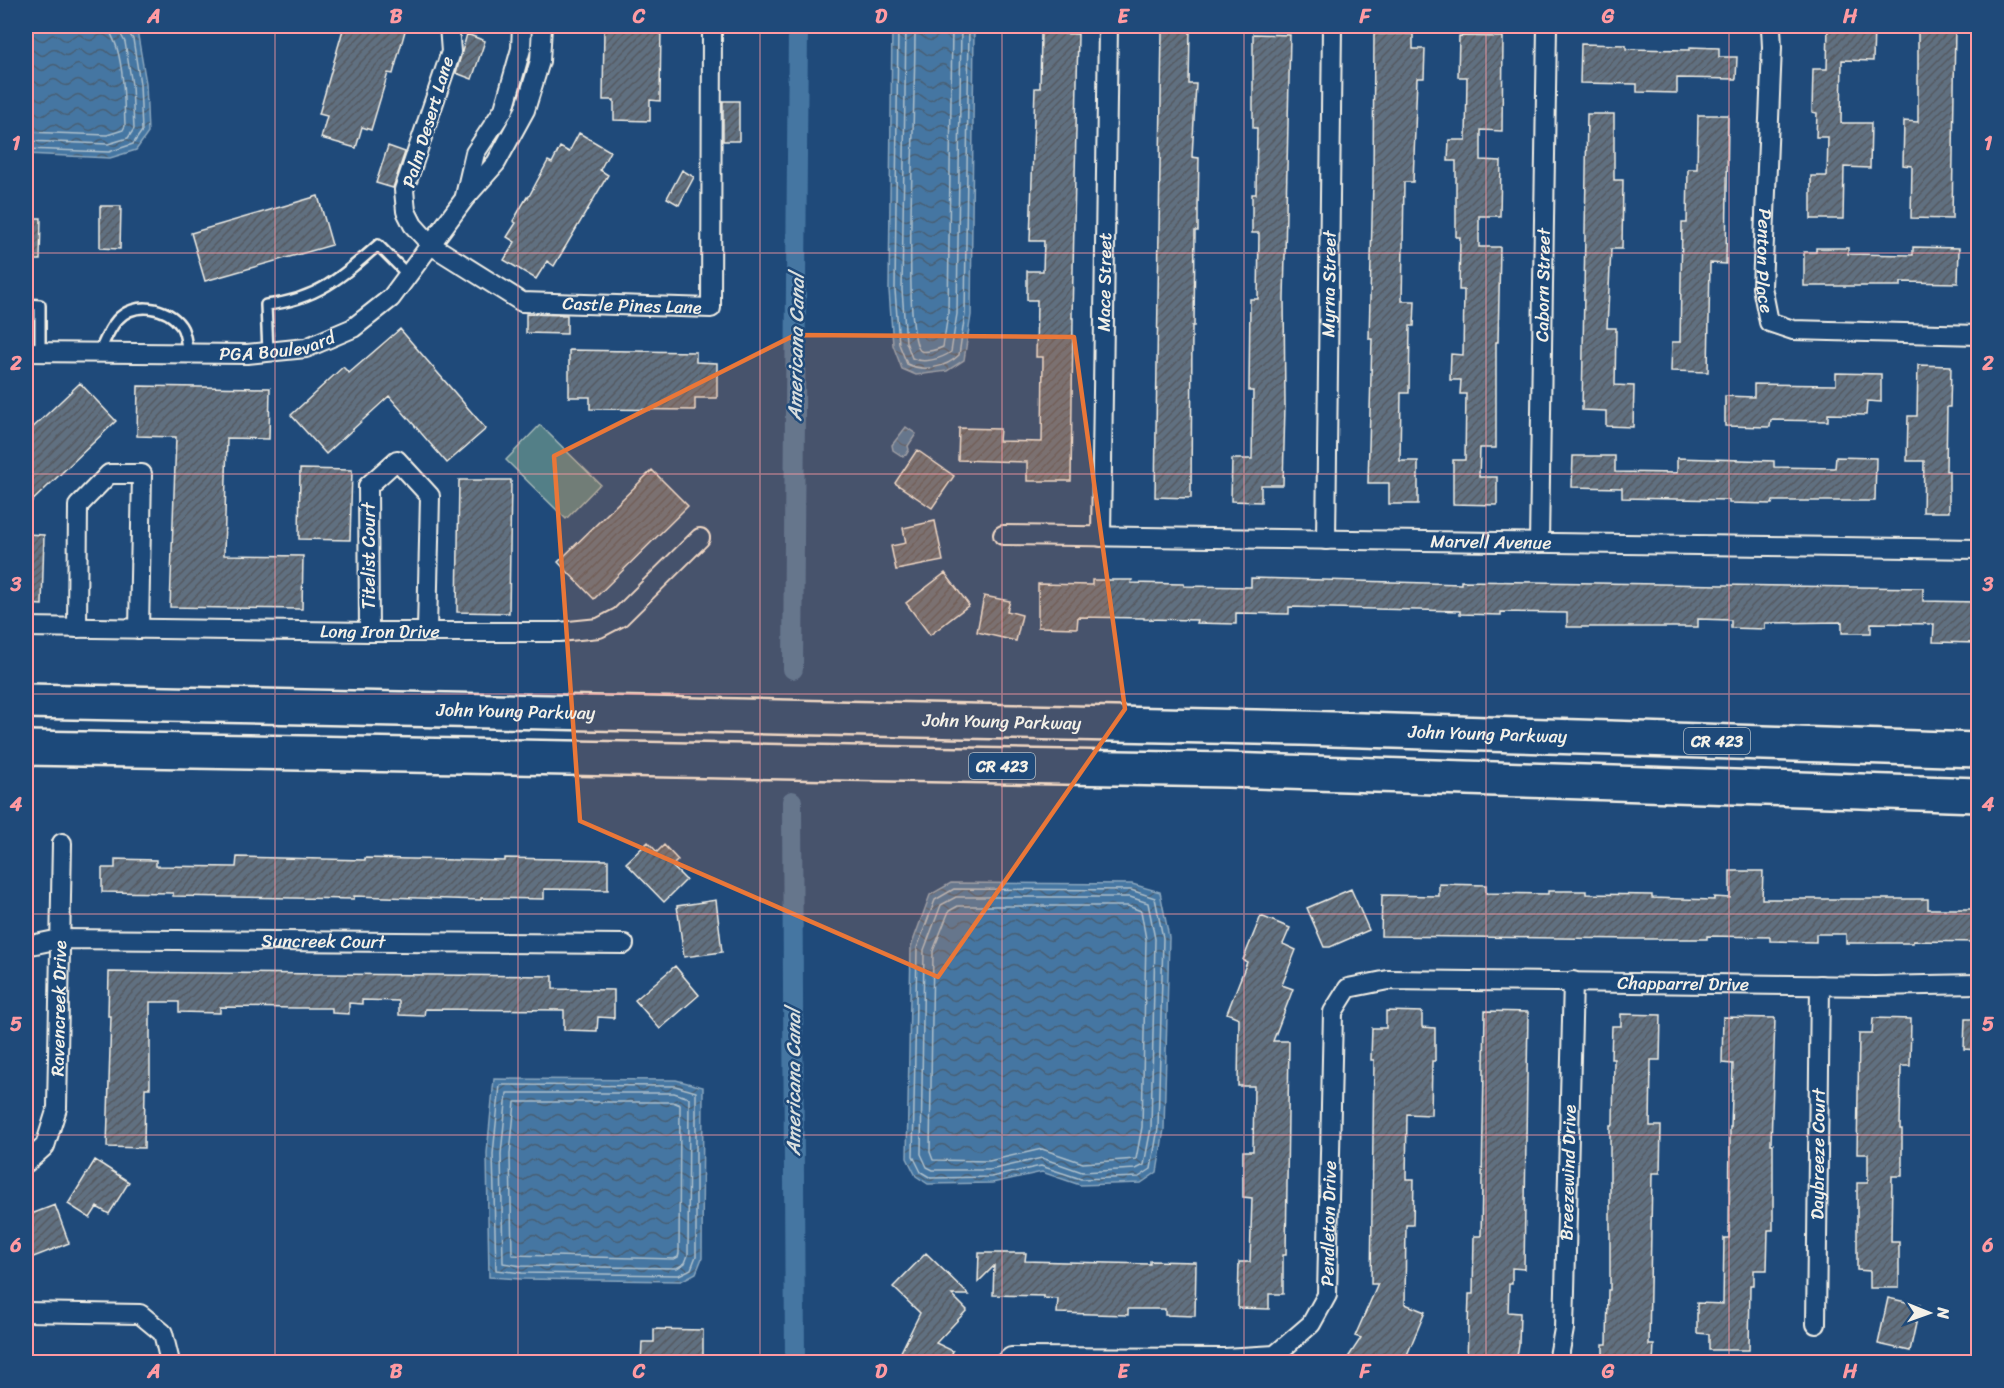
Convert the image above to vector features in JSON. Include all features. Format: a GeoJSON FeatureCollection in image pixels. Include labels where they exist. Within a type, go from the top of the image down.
{"type":"FeatureCollection","features":[{"type":"Feature","properties":{"kind":"highway"},"geometry":{"type":"LineString","coordinates":[[26,725],[38,717],[39,701]]}},
{"type":"Feature","properties":{"kind":"highway","name":"John Young Parkway"},"geometry":{"type":"LineString","coordinates":[[39,701],[1301,728],[1978,750]]}},
{"type":"Feature","properties":{"kind":"highway"},"geometry":{"type":"LineString","coordinates":[[1227,770],[1235,758],[1250,747],[1301,728]]}},
{"type":"Feature","properties":{"kind":"highway","name":"CR 423"},"geometry":{"type":"LineString","coordinates":[[26,747],[1227,770],[1978,795]]}},
{"type":"Feature","properties":{"kind":"street","name":"Palm Desert Lane"},"geometry":{"type":"LineString","coordinates":[[431,246],[413,225],[406,211],[405,190],[451,52],[449,26]]}},
{"type":"Feature","properties":{"kind":"street","name":"PGA Boulevard"},"geometry":{"type":"LineString","coordinates":[[465,198],[475,153],[504,109],[521,49],[522,26]]}},
{"type":"Feature","properties":{"kind":"street","name":"PGA Boulevard"},"geometry":{"type":"LineString","coordinates":[[33,352],[247,354],[306,348],[353,328],[391,298],[465,198],[496,163],[525,110],[540,61],[542,26]]}},
{"type":"Feature","properties":{"kind":"street","name":"Castle Pines Lane"},"geometry":{"type":"LineString","coordinates":[[431,246],[522,302],[711,308],[712,26]]}},
{"type":"Feature","properties":{"kind":"street","name":"Mace Street"},"geometry":{"type":"LineString","coordinates":[[1101,537],[1108,26]]}},
{"type":"Feature","properties":{"kind":"street","name":"Myrna Street"},"geometry":{"type":"LineString","coordinates":[[1326,540],[1332,26]]}},
{"type":"Feature","properties":{"kind":"street","name":"Caborn Street"},"geometry":{"type":"LineString","coordinates":[[1539,543],[1548,26]]}},
{"type":"Feature","properties":{"kind":"street","name":"Penton Place"},"geometry":{"type":"LineString","coordinates":[[1768,26],[1771,28],[1772,47],[1762,287],[1769,322],[1793,330],[1978,335]]}},
{"type":"Feature","properties":{"kind":"street","name":"Titelist Court"},"geometry":{"type":"LineString","coordinates":[[369,632],[368,486],[397,460],[429,496],[427,631]]}},
{"type":"Feature","properties":{"kind":"street"},"geometry":{"type":"LineString","coordinates":[[77,628],[78,506],[110,474],[142,474],[139,629]]}},
{"type":"Feature","properties":{"kind":"street","name":"Marvell Avenue"},"geometry":{"type":"LineString","coordinates":[[1003,535],[1978,549]]}},
{"type":"Feature","properties":{"kind":"street","name":"Long Iron Drive"},"geometry":{"type":"LineString","coordinates":[[26,627],[369,632],[559,632],[599,628],[620,616],[700,538]]}},
{"type":"Feature","properties":{"kind":"street","name":"Ravencreek Drive"},"geometry":{"type":"LineString","coordinates":[[26,1163],[45,1146],[57,1108],[62,843]]}},
{"type":"Feature","properties":{"kind":"street","name":"Suncreek Court"},"geometry":{"type":"LineString","coordinates":[[26,946],[60,939],[624,944]]}},
{"type":"Feature","properties":{"kind":"street","name":"Chapparrel Drive"},"geometry":{"type":"LineString","coordinates":[[1388,980],[1820,985],[1978,984]]}},
{"type":"Feature","properties":{"kind":"street","name":"Pendleton Drive"},"geometry":{"type":"LineString","coordinates":[[1005,1362],[1011,1357],[1224,1358],[1275,1355],[1311,1324],[1327,1295],[1334,1011],[1348,988],[1388,980]]}},
{"type":"Feature","properties":{"kind":"street","name":"Breezewind Drive"},"geometry":{"type":"LineString","coordinates":[[1558,1362],[1564,1329],[1573,981]]}},
{"type":"Feature","properties":{"kind":"street","name":"Daybreeze Court"},"geometry":{"type":"LineString","coordinates":[[1815,1324],[1820,985]]}},
{"type":"Feature","properties":{"kind":"street"},"geometry":{"type":"LineString","coordinates":[[26,1312],[140,1314],[163,1333],[170,1362]]}},
{"type":"Feature","properties":{"kind":"lane"},"geometry":{"type":"LineString","coordinates":[[268,352],[266,305],[283,303],[316,293],[345,274],[378,245],[408,275]]}},
{"type":"Feature","properties":{"kind":"lane"},"geometry":{"type":"LineString","coordinates":[[26,304],[40,305],[33,352]]}},
{"type":"Feature","properties":{"kind":"lane"},"geometry":{"type":"LineString","coordinates":[[99,352],[117,320],[130,309],[150,308],[165,312],[182,327],[188,353]]}},
{"type":"Feature","properties":{"kind":"highlighted area"},"geometry":{"type":"Polygon","coordinates":[[[795,335],[1074,337],[1125,709],[938,977],[580,821],[554,456],[795,335]]]}},
{"type":"Feature","properties":{"kind":"green space"},"geometry":{"type":"Polygon","coordinates":[[[540,425],[600,484],[566,519],[506,460],[540,425]]]}},
{"type":"Feature","properties":{"kind":"water"},"geometry":{"type":"Polygon","coordinates":[[[26,26],[130,26],[138,36],[146,83],[148,133],[136,150],[110,158],[26,154],[26,26]]]}},
{"type":"Feature","properties":{"kind":"water"},"geometry":{"type":"Polygon","coordinates":[[[892,26],[974,26],[971,315],[964,360],[947,371],[916,375],[902,369],[893,345],[889,290],[892,26]]]}},
{"type":"Feature","properties":{"kind":"water"},"geometry":{"type":"Polygon","coordinates":[[[906,427],[916,434],[908,446],[909,450],[906,455],[902,456],[893,450],[892,445],[906,427]]]}},
{"type":"Feature","properties":{"kind":"water"},"geometry":{"type":"Polygon","coordinates":[[[951,883],[1132,884],[1160,892],[1169,937],[1164,1129],[1157,1172],[1141,1183],[1080,1185],[1042,1172],[992,1183],[928,1184],[916,1176],[907,1158],[911,947],[930,895],[951,883]]]}},
{"type":"Feature","properties":{"kind":"water"},"geometry":{"type":"Polygon","coordinates":[[[494,1079],[676,1080],[703,1087],[702,1258],[696,1273],[681,1281],[489,1277],[487,1153],[494,1079]]]}},
{"type":"Feature","properties":{"kind":"building"},"geometry":{"type":"Polygon","coordinates":[[[344,26],[396,26],[405,31],[393,74],[388,73],[371,130],[362,127],[356,148],[321,138],[327,116],[319,114],[344,26]]]}},
{"type":"Feature","properties":{"kind":"building"},"geometry":{"type":"Polygon","coordinates":[[[604,26],[661,26],[660,101],[650,100],[650,121],[614,120],[614,100],[603,100],[604,26]]]}},
{"type":"Feature","properties":{"kind":"building"},"geometry":{"type":"Polygon","coordinates":[[[1828,26],[1874,26],[1873,61],[1842,60],[1841,123],[1871,123],[1870,168],[1844,167],[1843,219],[1811,219],[1811,176],[1827,176],[1828,137],[1816,137],[1817,113],[1812,112],[1813,69],[1827,69],[1828,26]]]}},
{"type":"Feature","properties":{"kind":"building"},"geometry":{"type":"Polygon","coordinates":[[[1918,26],[1955,26],[1952,219],[1911,218],[1912,166],[1903,165],[1904,121],[1918,122],[1918,26]]]}},
{"type":"Feature","properties":{"kind":"building"},"geometry":{"type":"Polygon","coordinates":[[[1162,31],[1190,31],[1189,84],[1196,84],[1192,157],[1199,158],[1198,231],[1195,231],[1194,326],[1192,326],[1191,498],[1155,497],[1162,31]]]}},
{"type":"Feature","properties":{"kind":"building"},"geometry":{"type":"Polygon","coordinates":[[[1041,33],[1078,34],[1071,481],[1027,481],[1027,462],[958,460],[959,428],[1000,429],[999,441],[1042,442],[1043,357],[1036,357],[1037,300],[1027,300],[1027,271],[1043,271],[1044,241],[1030,241],[1035,88],[1040,88],[1041,33]]]}},
{"type":"Feature","properties":{"kind":"building"},"geometry":{"type":"Polygon","coordinates":[[[467,34],[485,41],[472,79],[456,73],[467,34]]]}},
{"type":"Feature","properties":{"kind":"building"},"geometry":{"type":"Polygon","coordinates":[[[1253,34],[1290,35],[1284,299],[1283,485],[1261,485],[1261,502],[1231,501],[1232,459],[1252,459],[1253,391],[1249,391],[1250,299],[1258,299],[1259,233],[1252,233],[1252,194],[1256,194],[1257,128],[1253,128],[1253,34]]]}},
{"type":"Feature","properties":{"kind":"building"},"geometry":{"type":"Polygon","coordinates":[[[1374,34],[1413,34],[1413,49],[1425,49],[1424,78],[1417,78],[1413,182],[1404,182],[1402,301],[1415,301],[1414,326],[1410,326],[1409,393],[1401,393],[1400,461],[1418,461],[1418,504],[1389,504],[1389,483],[1368,483],[1372,339],[1369,339],[1374,34]]]}},
{"type":"Feature","properties":{"kind":"building"},"geometry":{"type":"Polygon","coordinates":[[[1459,36],[1503,37],[1502,131],[1481,130],[1481,160],[1501,161],[1500,216],[1479,216],[1479,247],[1500,247],[1498,342],[1496,342],[1496,448],[1480,448],[1479,477],[1497,477],[1497,505],[1453,504],[1453,460],[1465,460],[1466,394],[1460,394],[1461,380],[1450,380],[1451,354],[1463,355],[1464,290],[1459,290],[1460,237],[1456,237],[1456,161],[1448,161],[1449,140],[1466,140],[1467,77],[1458,77],[1459,36]]]}},
{"type":"Feature","properties":{"kind":"building"},"geometry":{"type":"Polygon","coordinates":[[[1581,44],[1626,45],[1626,49],[1719,48],[1719,57],[1737,57],[1736,79],[1677,78],[1677,93],[1637,92],[1637,84],[1580,83],[1581,44]]]}},
{"type":"Feature","properties":{"kind":"building"},"geometry":{"type":"Polygon","coordinates":[[[723,101],[739,101],[739,141],[723,141],[723,101]]]}},
{"type":"Feature","properties":{"kind":"building"},"geometry":{"type":"Polygon","coordinates":[[[1587,114],[1614,114],[1614,180],[1623,180],[1622,249],[1611,249],[1607,328],[1616,328],[1615,385],[1634,386],[1633,427],[1606,426],[1606,411],[1582,410],[1587,114]]]}},
{"type":"Feature","properties":{"kind":"building"},"geometry":{"type":"Polygon","coordinates":[[[1698,115],[1728,115],[1726,264],[1710,263],[1708,372],[1671,371],[1672,342],[1680,342],[1682,223],[1687,223],[1688,169],[1697,169],[1698,115]]]}},
{"type":"Feature","properties":{"kind":"building"},"geometry":{"type":"Polygon","coordinates":[[[579,133],[610,151],[600,170],[608,175],[554,266],[547,261],[536,279],[504,260],[515,242],[507,237],[516,223],[513,221],[548,161],[552,163],[560,147],[569,152],[579,133]]]}},
{"type":"Feature","properties":{"kind":"building"},"geometry":{"type":"Polygon","coordinates":[[[388,146],[405,152],[393,188],[376,183],[388,146]]]}},
{"type":"Feature","properties":{"kind":"building"},"geometry":{"type":"Polygon","coordinates":[[[682,170],[694,177],[679,205],[667,198],[682,170]]]}},
{"type":"Feature","properties":{"kind":"building"},"geometry":{"type":"Polygon","coordinates":[[[318,196],[332,245],[205,281],[191,233],[318,196]]]}},
{"type":"Feature","properties":{"kind":"building"},"geometry":{"type":"Polygon","coordinates":[[[100,206],[121,206],[120,249],[100,248],[100,206]]]}},
{"type":"Feature","properties":{"kind":"building"},"geometry":{"type":"Polygon","coordinates":[[[26,218],[41,218],[40,260],[26,260],[26,218]]]}},
{"type":"Feature","properties":{"kind":"building"},"geometry":{"type":"Polygon","coordinates":[[[1913,247],[1959,248],[1958,283],[1901,282],[1901,286],[1804,286],[1804,252],[1816,252],[1816,248],[1848,248],[1848,254],[1913,255],[1913,247]]]}},
{"type":"Feature","properties":{"kind":"building"},"geometry":{"type":"Polygon","coordinates":[[[526,314],[567,315],[567,334],[526,333],[526,314]]]}},
{"type":"Feature","properties":{"kind":"building"},"geometry":{"type":"Polygon","coordinates":[[[400,329],[486,429],[447,463],[389,396],[326,454],[291,415],[343,367],[349,373],[400,329]]]}},
{"type":"Feature","properties":{"kind":"building"},"geometry":{"type":"Polygon","coordinates":[[[569,350],[696,352],[696,362],[717,363],[717,398],[695,398],[695,410],[590,409],[590,397],[569,397],[569,350]]]}},
{"type":"Feature","properties":{"kind":"building"},"geometry":{"type":"Polygon","coordinates":[[[1918,365],[1951,366],[1950,407],[1947,407],[1946,471],[1949,471],[1949,512],[1923,512],[1924,461],[1907,461],[1908,416],[1917,416],[1918,365]]]}},
{"type":"Feature","properties":{"kind":"building"},"geometry":{"type":"Polygon","coordinates":[[[1836,373],[1881,374],[1881,402],[1867,401],[1866,415],[1828,414],[1828,421],[1771,420],[1770,427],[1725,426],[1725,396],[1754,397],[1754,384],[1836,385],[1836,373]]]}},
{"type":"Feature","properties":{"kind":"building"},"geometry":{"type":"Polygon","coordinates":[[[80,383],[116,421],[26,507],[26,434],[80,383]]]}},
{"type":"Feature","properties":{"kind":"building"},"geometry":{"type":"Polygon","coordinates":[[[138,386],[270,388],[269,439],[227,438],[224,555],[303,556],[302,609],[170,607],[176,437],[137,436],[138,386]]]}},
{"type":"Feature","properties":{"kind":"building"},"geometry":{"type":"Polygon","coordinates":[[[917,450],[954,476],[932,508],[895,483],[917,450]]]}},
{"type":"Feature","properties":{"kind":"building"},"geometry":{"type":"Polygon","coordinates":[[[1573,456],[1615,456],[1615,472],[1677,473],[1677,458],[1774,461],[1774,467],[1835,468],[1836,457],[1876,458],[1875,501],[1773,501],[1772,504],[1729,503],[1729,500],[1622,498],[1622,488],[1572,487],[1573,456]]]}},
{"type":"Feature","properties":{"kind":"building"},"geometry":{"type":"Polygon","coordinates":[[[300,469],[352,470],[350,540],[299,539],[300,469]]]}},
{"type":"Feature","properties":{"kind":"building"},"geometry":{"type":"Polygon","coordinates":[[[652,470],[688,506],[594,599],[558,562],[652,470]]]}},
{"type":"Feature","properties":{"kind":"building"},"geometry":{"type":"Polygon","coordinates":[[[459,480],[511,480],[509,613],[457,612],[459,480]]]}},
{"type":"Feature","properties":{"kind":"building"},"geometry":{"type":"Polygon","coordinates":[[[935,521],[943,561],[896,570],[891,546],[906,543],[903,528],[935,521]]]}},
{"type":"Feature","properties":{"kind":"building"},"geometry":{"type":"Polygon","coordinates":[[[26,534],[44,535],[42,605],[26,604],[26,534]]]}},
{"type":"Feature","properties":{"kind":"building"},"geometry":{"type":"Polygon","coordinates":[[[945,573],[969,605],[930,635],[906,603],[945,573]]]}},
{"type":"Feature","properties":{"kind":"building"},"geometry":{"type":"Polygon","coordinates":[[[1251,578],[1461,584],[1461,581],[1923,588],[1923,601],[1978,602],[1977,643],[1933,642],[1934,624],[1871,623],[1871,633],[1842,633],[1842,622],[1765,623],[1765,629],[1731,628],[1731,620],[1698,619],[1698,627],[1567,627],[1567,613],[1501,612],[1501,615],[1460,614],[1460,611],[1289,607],[1289,614],[1236,613],[1236,624],[1196,623],[1197,620],[1078,617],[1077,628],[1038,627],[1038,584],[1092,585],[1092,580],[1132,580],[1131,583],[1251,587],[1251,578]]]}},
{"type":"Feature","properties":{"kind":"building"},"geometry":{"type":"Polygon","coordinates":[[[984,596],[1010,601],[1007,611],[1022,615],[1016,641],[977,632],[984,596]]]}},
{"type":"Feature","properties":{"kind":"building"},"geometry":{"type":"Polygon","coordinates":[[[648,842],[657,852],[664,845],[678,860],[672,866],[686,880],[664,902],[626,863],[648,842]]]}},
{"type":"Feature","properties":{"kind":"building"},"geometry":{"type":"Polygon","coordinates":[[[237,857],[365,860],[365,858],[505,861],[505,858],[608,860],[608,890],[544,889],[544,899],[481,898],[481,900],[354,896],[354,899],[173,896],[173,893],[102,892],[102,868],[115,868],[115,859],[156,860],[156,866],[236,867],[237,857]]]}},
{"type":"Feature","properties":{"kind":"building"},"geometry":{"type":"Polygon","coordinates":[[[1730,871],[1763,871],[1762,899],[1928,899],[1928,909],[1978,909],[1978,942],[1846,943],[1846,934],[1816,934],[1816,942],[1770,941],[1770,937],[1707,936],[1707,939],[1637,939],[1381,936],[1382,895],[1439,896],[1439,884],[1486,885],[1486,893],[1548,894],[1548,891],[1586,891],[1586,894],[1652,895],[1652,898],[1714,900],[1714,897],[1730,898],[1730,871]]]}},
{"type":"Feature","properties":{"kind":"building"},"geometry":{"type":"Polygon","coordinates":[[[1351,889],[1369,930],[1330,947],[1324,947],[1307,908],[1351,889]]]}},
{"type":"Feature","properties":{"kind":"building"},"geometry":{"type":"Polygon","coordinates":[[[716,900],[722,952],[684,957],[677,906],[716,900]]]}},
{"type":"Feature","properties":{"kind":"building"},"geometry":{"type":"Polygon","coordinates":[[[1261,916],[1290,928],[1283,944],[1296,950],[1282,985],[1293,989],[1273,1041],[1289,1041],[1286,1255],[1283,1255],[1283,1294],[1269,1294],[1269,1309],[1238,1308],[1239,1262],[1250,1262],[1252,1198],[1243,1197],[1243,1151],[1253,1151],[1254,1086],[1238,1086],[1239,1018],[1227,1013],[1247,962],[1243,960],[1261,916]]]}},
{"type":"Feature","properties":{"kind":"building"},"geometry":{"type":"Polygon","coordinates":[[[675,966],[699,995],[660,1029],[635,1000],[675,966]]]}},
{"type":"Feature","properties":{"kind":"building"},"geometry":{"type":"Polygon","coordinates":[[[109,972],[553,976],[553,989],[614,990],[614,1018],[598,1017],[597,1031],[564,1030],[564,1010],[425,1009],[424,1016],[399,1015],[399,1001],[362,1000],[362,1004],[349,1003],[349,1014],[332,1013],[332,1008],[220,1007],[220,1013],[179,1012],[179,1002],[150,1002],[150,1088],[145,1088],[144,1148],[107,1147],[111,1016],[108,1016],[109,972]]]}},
{"type":"Feature","properties":{"kind":"building"},"geometry":{"type":"Polygon","coordinates":[[[1386,1011],[1422,1012],[1422,1027],[1435,1028],[1431,1115],[1407,1114],[1406,1179],[1414,1179],[1413,1225],[1406,1225],[1405,1304],[1425,1312],[1404,1362],[1345,1362],[1361,1338],[1355,1336],[1378,1284],[1371,1284],[1374,1060],[1371,1060],[1372,1028],[1386,1028],[1386,1011]]]}},
{"type":"Feature","properties":{"kind":"building"},"geometry":{"type":"Polygon","coordinates":[[[1485,1011],[1528,1012],[1524,1269],[1512,1268],[1508,1312],[1520,1313],[1516,1362],[1467,1362],[1469,1294],[1473,1294],[1474,1236],[1481,1236],[1485,1011]]]}},
{"type":"Feature","properties":{"kind":"building"},"geometry":{"type":"Polygon","coordinates":[[[1621,1014],[1661,1015],[1660,1060],[1651,1060],[1650,1126],[1661,1126],[1660,1173],[1652,1173],[1649,1345],[1654,1345],[1653,1362],[1603,1362],[1603,1344],[1607,1344],[1608,1290],[1610,1290],[1610,1125],[1613,1125],[1614,1059],[1611,1059],[1612,1026],[1621,1026],[1621,1014]]]}},
{"type":"Feature","properties":{"kind":"building"},"geometry":{"type":"Polygon","coordinates":[[[1723,1017],[1775,1018],[1771,1144],[1773,1144],[1773,1230],[1768,1230],[1767,1270],[1754,1270],[1754,1285],[1750,1285],[1749,1350],[1709,1350],[1709,1334],[1697,1333],[1697,1303],[1723,1304],[1724,1238],[1729,1238],[1733,1064],[1722,1063],[1723,1017]]]}},
{"type":"Feature","properties":{"kind":"building"},"geometry":{"type":"Polygon","coordinates":[[[1873,1018],[1911,1019],[1910,1066],[1901,1066],[1902,1176],[1892,1176],[1891,1242],[1899,1242],[1899,1288],[1870,1288],[1870,1271],[1857,1270],[1857,1183],[1868,1183],[1868,1154],[1857,1154],[1859,1034],[1872,1034],[1873,1018]]]}},
{"type":"Feature","properties":{"kind":"building"},"geometry":{"type":"Polygon","coordinates":[[[1965,1019],[1978,1019],[1978,1050],[1964,1049],[1965,1019]]]}},
{"type":"Feature","properties":{"kind":"building"},"geometry":{"type":"Polygon","coordinates":[[[95,1160],[129,1182],[109,1214],[97,1207],[90,1218],[68,1204],[95,1160]]]}},
{"type":"Feature","properties":{"kind":"building"},"geometry":{"type":"Polygon","coordinates":[[[55,1205],[69,1243],[26,1260],[26,1216],[55,1205]]]}},
{"type":"Feature","properties":{"kind":"building"},"geometry":{"type":"Polygon","coordinates":[[[926,1253],[969,1295],[952,1295],[967,1310],[936,1343],[953,1351],[948,1362],[896,1362],[920,1313],[893,1287],[926,1253]]]}},
{"type":"Feature","properties":{"kind":"building"},"geometry":{"type":"Polygon","coordinates":[[[979,1253],[1026,1253],[1025,1261],[1150,1264],[1150,1261],[1196,1262],[1195,1316],[1165,1315],[1165,1309],[1128,1309],[1128,1315],[1057,1313],[1058,1299],[1044,1298],[1044,1296],[993,1295],[994,1266],[978,1282],[979,1253]]]}},
{"type":"Feature","properties":{"kind":"building"},"geometry":{"type":"Polygon","coordinates":[[[1888,1298],[1920,1305],[1910,1351],[1878,1344],[1888,1298]]]}},
{"type":"Feature","properties":{"kind":"building"},"geometry":{"type":"Polygon","coordinates":[[[654,1329],[703,1330],[703,1362],[641,1362],[642,1342],[654,1342],[654,1329]]]}},
{"type":"Feature","properties":{"kind":"waterway","name":"Americana Canal"},"geometry":{"type":"LineString","coordinates":[[793,669],[798,26]]}},
{"type":"Feature","properties":{"kind":"waterway","name":"Americana Canal"},"geometry":{"type":"LineString","coordinates":[[792,801],[795,1362]]}}]}
